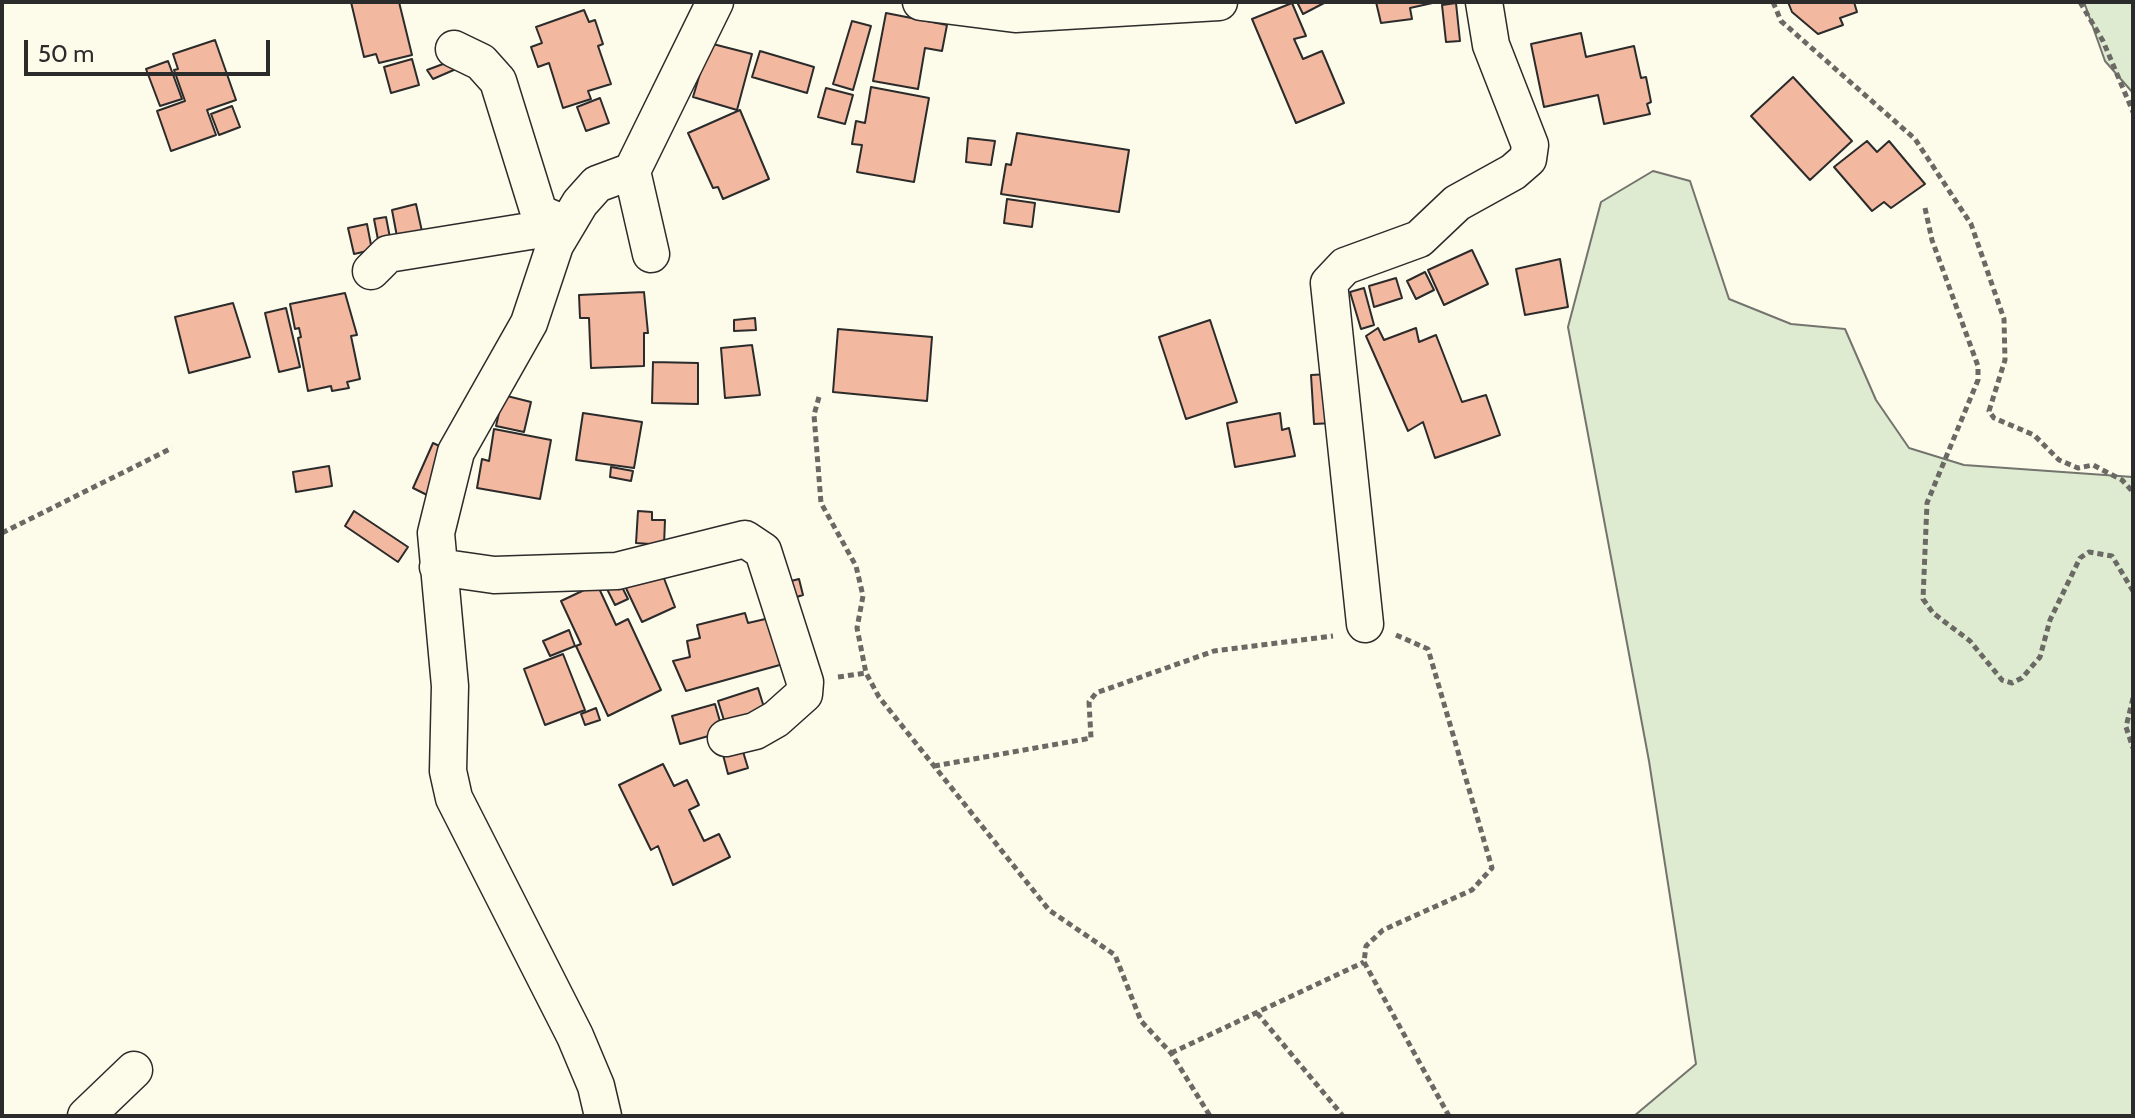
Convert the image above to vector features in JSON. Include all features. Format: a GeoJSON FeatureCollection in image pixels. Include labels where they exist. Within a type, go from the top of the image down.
{"type":"FeatureCollection","features":[{"type":"Feature","properties":{"kind":"street"},"geometry":{"type":"LineString","coordinates":[[651,254],[632,171],[715,2]]}},
{"type":"Feature","properties":{"kind":"street"},"geometry":{"type":"LineString","coordinates":[[921,2],[1015,14],[1219,2]]}},
{"type":"Feature","properties":{"kind":"street"},"geometry":{"type":"LineString","coordinates":[[1365,624],[1329,283],[1345,266],[1419,239],[1457,203],[1513,172],[1528,159],[1530,145],[1491,45],[1484,2]]}},
{"type":"Feature","properties":{"kind":"street"},"geometry":{"type":"LineString","coordinates":[[454,49],[481,62],[498,81],[539,213],[567,225]]}},
{"type":"Feature","properties":{"kind":"street"},"geometry":{"type":"LineString","coordinates":[[603,1116],[596,1086],[575,1036],[454,798],[448,771],[450,686],[436,533],[456,452],[529,323],[555,245],[597,184],[632,171]]}},
{"type":"Feature","properties":{"kind":"street"},"geometry":{"type":"LineString","coordinates":[[371,271],[388,254],[567,225]]}},
{"type":"Feature","properties":{"kind":"street"},"geometry":{"type":"LineString","coordinates":[[438,567],[494,575],[617,571],[745,539],[763,551],[805,682],[804,694],[776,719],[755,731],[726,738]]}},
{"type":"Feature","properties":{"kind":"street"},"geometry":{"type":"LineString","coordinates":[[86,1116],[134,1070]]}},
{"type":"Feature","properties":{"kind":"path"},"geometry":{"type":"LineString","coordinates":[[1773,2],[1781,21],[1915,139],[1971,224],[2004,319],[2005,360],[1989,411],[1994,418],[2041,439],[2059,460],[2078,468],[2093,465],[2122,480],[2133,492]]}},
{"type":"Feature","properties":{"kind":"path"},"geometry":{"type":"LineString","coordinates":[[2080,2],[2103,41],[2133,112]]}},
{"type":"Feature","properties":{"kind":"path"},"geometry":{"type":"LineString","coordinates":[[1925,208],[1932,240],[1975,353],[1978,380],[1927,503],[1923,599],[1933,613],[1970,641],[2002,680],[2012,683],[2022,678],[2040,657],[2050,620],[2080,558],[2089,552],[2112,556],[2133,591]]}},
{"type":"Feature","properties":{"kind":"path"},"geometry":{"type":"LineString","coordinates":[[819,397],[814,415],[821,503],[856,566],[863,596],[857,628],[866,673],[879,697],[1049,910],[1115,955],[1141,1021],[1171,1053],[1210,1116]]}},
{"type":"Feature","properties":{"kind":"path"},"geometry":{"type":"LineString","coordinates":[[2,533],[172,448]]}},
{"type":"Feature","properties":{"kind":"path"},"geometry":{"type":"LineString","coordinates":[[934,766],[1091,738],[1089,702],[1096,693],[1214,651],[1329,638],[1365,624],[1417,642],[1428,649],[1492,868],[1472,890],[1383,930],[1366,946],[1364,962],[1449,1116]]}},
{"type":"Feature","properties":{"kind":"path"},"geometry":{"type":"LineString","coordinates":[[2133,698],[2126,727],[2133,748]]}},
{"type":"Feature","properties":{"kind":"path"},"geometry":{"type":"LineString","coordinates":[[1171,1053],[1364,962]]}},
{"type":"Feature","properties":{"kind":"path"},"geometry":{"type":"LineString","coordinates":[[1257,1013],[1343,1116]]}},
{"type":"Feature","properties":{"kind":"green space"},"geometry":{"type":"Polygon","coordinates":[[[2084,2],[2133,2],[2133,93],[2105,61],[2084,2]]]}},
{"type":"Feature","properties":{"kind":"green space"},"geometry":{"type":"Polygon","coordinates":[[[1653,171],[1690,181],[1729,299],[1791,324],[1845,329],[1876,400],[1909,448],[1964,465],[2133,477],[2133,1116],[1634,1116],[1696,1064],[1649,761],[1568,327],[1601,202],[1653,171]]]}},
{"type":"Feature","properties":{"kind":"building"},"geometry":{"type":"Polygon","coordinates":[[[351,2],[399,2],[412,55],[379,63],[376,54],[364,57],[351,2]]]}},
{"type":"Feature","properties":{"kind":"building"},"geometry":{"type":"Polygon","coordinates":[[[1297,2],[1326,2],[1303,14],[1297,2]]]}},
{"type":"Feature","properties":{"kind":"building"},"geometry":{"type":"Polygon","coordinates":[[[1376,2],[1437,2],[1410,8],[1412,19],[1381,23],[1376,2]]]}},
{"type":"Feature","properties":{"kind":"building"},"geometry":{"type":"Polygon","coordinates":[[[1788,2],[1854,2],[1857,12],[1840,18],[1843,25],[1818,34],[1792,12],[1788,2]]]}},
{"type":"Feature","properties":{"kind":"building"},"geometry":{"type":"Polygon","coordinates":[[[1292,3],[1306,36],[1294,39],[1303,59],[1322,51],[1344,103],[1296,123],[1252,19],[1292,3]]]}},
{"type":"Feature","properties":{"kind":"building"},"geometry":{"type":"Polygon","coordinates":[[[1456,3],[1460,41],[1446,42],[1442,5],[1456,3]]]}},
{"type":"Feature","properties":{"kind":"building"},"geometry":{"type":"Polygon","coordinates":[[[584,10],[589,22],[595,20],[603,44],[598,46],[611,84],[588,91],[591,99],[563,108],[549,63],[538,67],[531,47],[542,43],[536,27],[584,10]]]}},
{"type":"Feature","properties":{"kind":"building"},"geometry":{"type":"Polygon","coordinates":[[[886,13],[947,25],[942,51],[925,48],[918,89],[873,81],[886,13]]]}},
{"type":"Feature","properties":{"kind":"building"},"geometry":{"type":"Polygon","coordinates":[[[852,21],[871,26],[853,90],[833,84],[852,21]]]}},
{"type":"Feature","properties":{"kind":"building"},"geometry":{"type":"Polygon","coordinates":[[[1581,33],[1586,57],[1634,46],[1641,78],[1646,77],[1650,114],[1604,124],[1598,95],[1544,107],[1531,44],[1581,33]]]}},
{"type":"Feature","properties":{"kind":"building"},"geometry":{"type":"Polygon","coordinates":[[[215,40],[236,100],[207,110],[216,135],[171,151],[157,111],[185,101],[174,70],[178,69],[173,54],[215,40]]]}},
{"type":"Feature","properties":{"kind":"building"},"geometry":{"type":"Polygon","coordinates":[[[709,43],[752,54],[737,110],[693,97],[709,43]]]}},
{"type":"Feature","properties":{"kind":"building"},"geometry":{"type":"Polygon","coordinates":[[[760,51],[814,67],[807,93],[752,77],[760,51]]]}},
{"type":"Feature","properties":{"kind":"building"},"geometry":{"type":"Polygon","coordinates":[[[412,59],[419,85],[391,93],[384,67],[412,59]]]}},
{"type":"Feature","properties":{"kind":"building"},"geometry":{"type":"Polygon","coordinates":[[[168,61],[182,99],[160,106],[146,69],[168,61]]]}},
{"type":"Feature","properties":{"kind":"building"},"geometry":{"type":"Polygon","coordinates":[[[451,61],[456,69],[433,79],[427,70],[451,61]]]}},
{"type":"Feature","properties":{"kind":"building"},"geometry":{"type":"Polygon","coordinates":[[[1793,77],[1852,141],[1810,180],[1751,116],[1793,77]]]}},
{"type":"Feature","properties":{"kind":"building"},"geometry":{"type":"Polygon","coordinates":[[[871,87],[929,98],[914,182],[857,172],[862,145],[852,144],[856,121],[865,123],[871,87]]]}},
{"type":"Feature","properties":{"kind":"building"},"geometry":{"type":"Polygon","coordinates":[[[826,88],[853,95],[845,124],[818,117],[826,88]]]}},
{"type":"Feature","properties":{"kind":"building"},"geometry":{"type":"Polygon","coordinates":[[[600,98],[609,123],[586,131],[577,107],[600,98]]]}},
{"type":"Feature","properties":{"kind":"building"},"geometry":{"type":"Polygon","coordinates":[[[232,106],[240,127],[219,135],[211,114],[232,106]]]}},
{"type":"Feature","properties":{"kind":"building"},"geometry":{"type":"Polygon","coordinates":[[[740,110],[769,179],[723,199],[718,187],[713,188],[688,133],[740,110]]]}},
{"type":"Feature","properties":{"kind":"building"},"geometry":{"type":"Polygon","coordinates":[[[1017,133],[1129,150],[1119,212],[1001,194],[1006,164],[1011,165],[1017,133]]]}},
{"type":"Feature","properties":{"kind":"building"},"geometry":{"type":"Polygon","coordinates":[[[968,138],[995,141],[991,165],[966,162],[968,138]]]}},
{"type":"Feature","properties":{"kind":"building"},"geometry":{"type":"Polygon","coordinates":[[[1867,141],[1877,152],[1889,141],[1925,184],[1891,208],[1884,202],[1872,211],[1834,167],[1867,141]]]}},
{"type":"Feature","properties":{"kind":"building"},"geometry":{"type":"Polygon","coordinates":[[[1007,199],[1035,203],[1032,227],[1004,223],[1007,199]]]}},
{"type":"Feature","properties":{"kind":"building"},"geometry":{"type":"Polygon","coordinates":[[[416,204],[423,236],[398,242],[392,210],[416,204]]]}},
{"type":"Feature","properties":{"kind":"building"},"geometry":{"type":"Polygon","coordinates":[[[386,217],[391,243],[379,245],[374,219],[386,217]]]}},
{"type":"Feature","properties":{"kind":"building"},"geometry":{"type":"Polygon","coordinates":[[[367,224],[372,250],[354,254],[348,228],[367,224]]]}},
{"type":"Feature","properties":{"kind":"building"},"geometry":{"type":"Polygon","coordinates":[[[1472,250],[1488,284],[1444,305],[1428,270],[1472,250]]]}},
{"type":"Feature","properties":{"kind":"building"},"geometry":{"type":"Polygon","coordinates":[[[1560,259],[1568,307],[1525,315],[1516,269],[1560,259]]]}},
{"type":"Feature","properties":{"kind":"building"},"geometry":{"type":"Polygon","coordinates":[[[1425,272],[1434,290],[1416,299],[1407,281],[1425,272]]]}},
{"type":"Feature","properties":{"kind":"building"},"geometry":{"type":"Polygon","coordinates":[[[1396,278],[1402,298],[1374,307],[1369,286],[1396,278]]]}},
{"type":"Feature","properties":{"kind":"building"},"geometry":{"type":"Polygon","coordinates":[[[1364,288],[1374,325],[1361,329],[1350,292],[1364,288]]]}},
{"type":"Feature","properties":{"kind":"building"},"geometry":{"type":"Polygon","coordinates":[[[644,292],[648,333],[644,333],[644,366],[591,368],[589,318],[580,318],[579,295],[644,292]]]}},
{"type":"Feature","properties":{"kind":"building"},"geometry":{"type":"Polygon","coordinates":[[[345,293],[357,335],[351,336],[360,379],[347,382],[349,388],[332,391],[331,386],[308,391],[298,338],[301,337],[299,328],[295,329],[290,304],[345,293]]]}},
{"type":"Feature","properties":{"kind":"building"},"geometry":{"type":"Polygon","coordinates":[[[233,303],[250,357],[189,373],[175,317],[233,303]]]}},
{"type":"Feature","properties":{"kind":"building"},"geometry":{"type":"Polygon","coordinates":[[[286,308],[300,367],[279,372],[265,313],[286,308]]]}},
{"type":"Feature","properties":{"kind":"building"},"geometry":{"type":"Polygon","coordinates":[[[755,318],[756,330],[734,331],[734,320],[755,318]]]}},
{"type":"Feature","properties":{"kind":"building"},"geometry":{"type":"Polygon","coordinates":[[[1210,320],[1237,402],[1186,419],[1159,337],[1210,320]]]}},
{"type":"Feature","properties":{"kind":"building"},"geometry":{"type":"Polygon","coordinates":[[[1378,328],[1384,340],[1416,328],[1419,342],[1436,335],[1462,402],[1486,395],[1500,435],[1435,458],[1423,422],[1408,431],[1366,336],[1378,328]]]}},
{"type":"Feature","properties":{"kind":"building"},"geometry":{"type":"Polygon","coordinates":[[[838,329],[932,337],[927,401],[833,392],[838,329]]]}},
{"type":"Feature","properties":{"kind":"building"},"geometry":{"type":"Polygon","coordinates":[[[752,345],[760,395],[725,398],[721,348],[752,345]]]}},
{"type":"Feature","properties":{"kind":"building"},"geometry":{"type":"Polygon","coordinates":[[[653,362],[698,363],[698,404],[652,403],[653,362]]]}},
{"type":"Feature","properties":{"kind":"building"},"geometry":{"type":"Polygon","coordinates":[[[1331,374],[1333,423],[1314,424],[1311,375],[1331,374]]]}},
{"type":"Feature","properties":{"kind":"building"},"geometry":{"type":"Polygon","coordinates":[[[503,395],[531,402],[524,432],[496,426],[503,395]]]}},
{"type":"Feature","properties":{"kind":"building"},"geometry":{"type":"Polygon","coordinates":[[[583,413],[642,422],[634,468],[576,460],[583,413]]]}},
{"type":"Feature","properties":{"kind":"building"},"geometry":{"type":"Polygon","coordinates":[[[1280,413],[1282,430],[1289,428],[1295,456],[1235,467],[1227,423],[1280,413]]]}},
{"type":"Feature","properties":{"kind":"building"},"geometry":{"type":"Polygon","coordinates":[[[494,429],[551,440],[540,499],[477,488],[482,459],[489,461],[494,429]]]}},
{"type":"Feature","properties":{"kind":"building"},"geometry":{"type":"Polygon","coordinates":[[[433,443],[448,450],[429,496],[413,488],[433,443]]]}},
{"type":"Feature","properties":{"kind":"building"},"geometry":{"type":"Polygon","coordinates":[[[329,466],[332,486],[296,492],[293,472],[329,466]]]}},
{"type":"Feature","properties":{"kind":"building"},"geometry":{"type":"Polygon","coordinates":[[[611,467],[633,471],[631,481],[610,477],[611,467]]]}},
{"type":"Feature","properties":{"kind":"building"},"geometry":{"type":"Polygon","coordinates":[[[354,511],[408,547],[398,562],[345,526],[354,511]]]}},
{"type":"Feature","properties":{"kind":"building"},"geometry":{"type":"Polygon","coordinates":[[[638,511],[652,512],[652,520],[665,520],[664,545],[636,543],[638,511]]]}},
{"type":"Feature","properties":{"kind":"building"},"geometry":{"type":"Polygon","coordinates":[[[660,568],[675,607],[642,622],[624,584],[660,568]]]}},
{"type":"Feature","properties":{"kind":"building"},"geometry":{"type":"Polygon","coordinates":[[[618,579],[628,599],[615,605],[605,585],[618,579]]]}},
{"type":"Feature","properties":{"kind":"building"},"geometry":{"type":"Polygon","coordinates":[[[799,579],[803,595],[787,600],[783,583],[799,579]]]}},
{"type":"Feature","properties":{"kind":"building"},"geometry":{"type":"Polygon","coordinates":[[[597,584],[616,625],[628,619],[661,690],[608,716],[576,646],[581,644],[561,601],[597,584]]]}},
{"type":"Feature","properties":{"kind":"building"},"geometry":{"type":"Polygon","coordinates":[[[745,613],[748,623],[774,617],[787,663],[686,691],[673,661],[690,657],[687,641],[700,638],[697,625],[745,613]]]}},
{"type":"Feature","properties":{"kind":"building"},"geometry":{"type":"Polygon","coordinates":[[[569,630],[575,646],[550,656],[543,641],[569,630]]]}},
{"type":"Feature","properties":{"kind":"building"},"geometry":{"type":"Polygon","coordinates":[[[563,654],[585,710],[545,725],[524,669],[563,654]]]}},
{"type":"Feature","properties":{"kind":"building"},"geometry":{"type":"Polygon","coordinates":[[[758,688],[767,717],[727,730],[718,701],[758,688]]]}},
{"type":"Feature","properties":{"kind":"building"},"geometry":{"type":"Polygon","coordinates":[[[715,704],[723,732],[680,744],[672,716],[715,704]]]}},
{"type":"Feature","properties":{"kind":"building"},"geometry":{"type":"Polygon","coordinates":[[[596,708],[600,720],[585,725],[581,714],[596,708]]]}},
{"type":"Feature","properties":{"kind":"building"},"geometry":{"type":"Polygon","coordinates":[[[741,745],[748,768],[728,774],[722,751],[741,745]]]}},
{"type":"Feature","properties":{"kind":"building"},"geometry":{"type":"Polygon","coordinates":[[[663,764],[674,786],[687,780],[699,805],[689,810],[704,841],[719,834],[730,857],[673,885],[658,846],[651,850],[619,785],[663,764]]]}}]}
